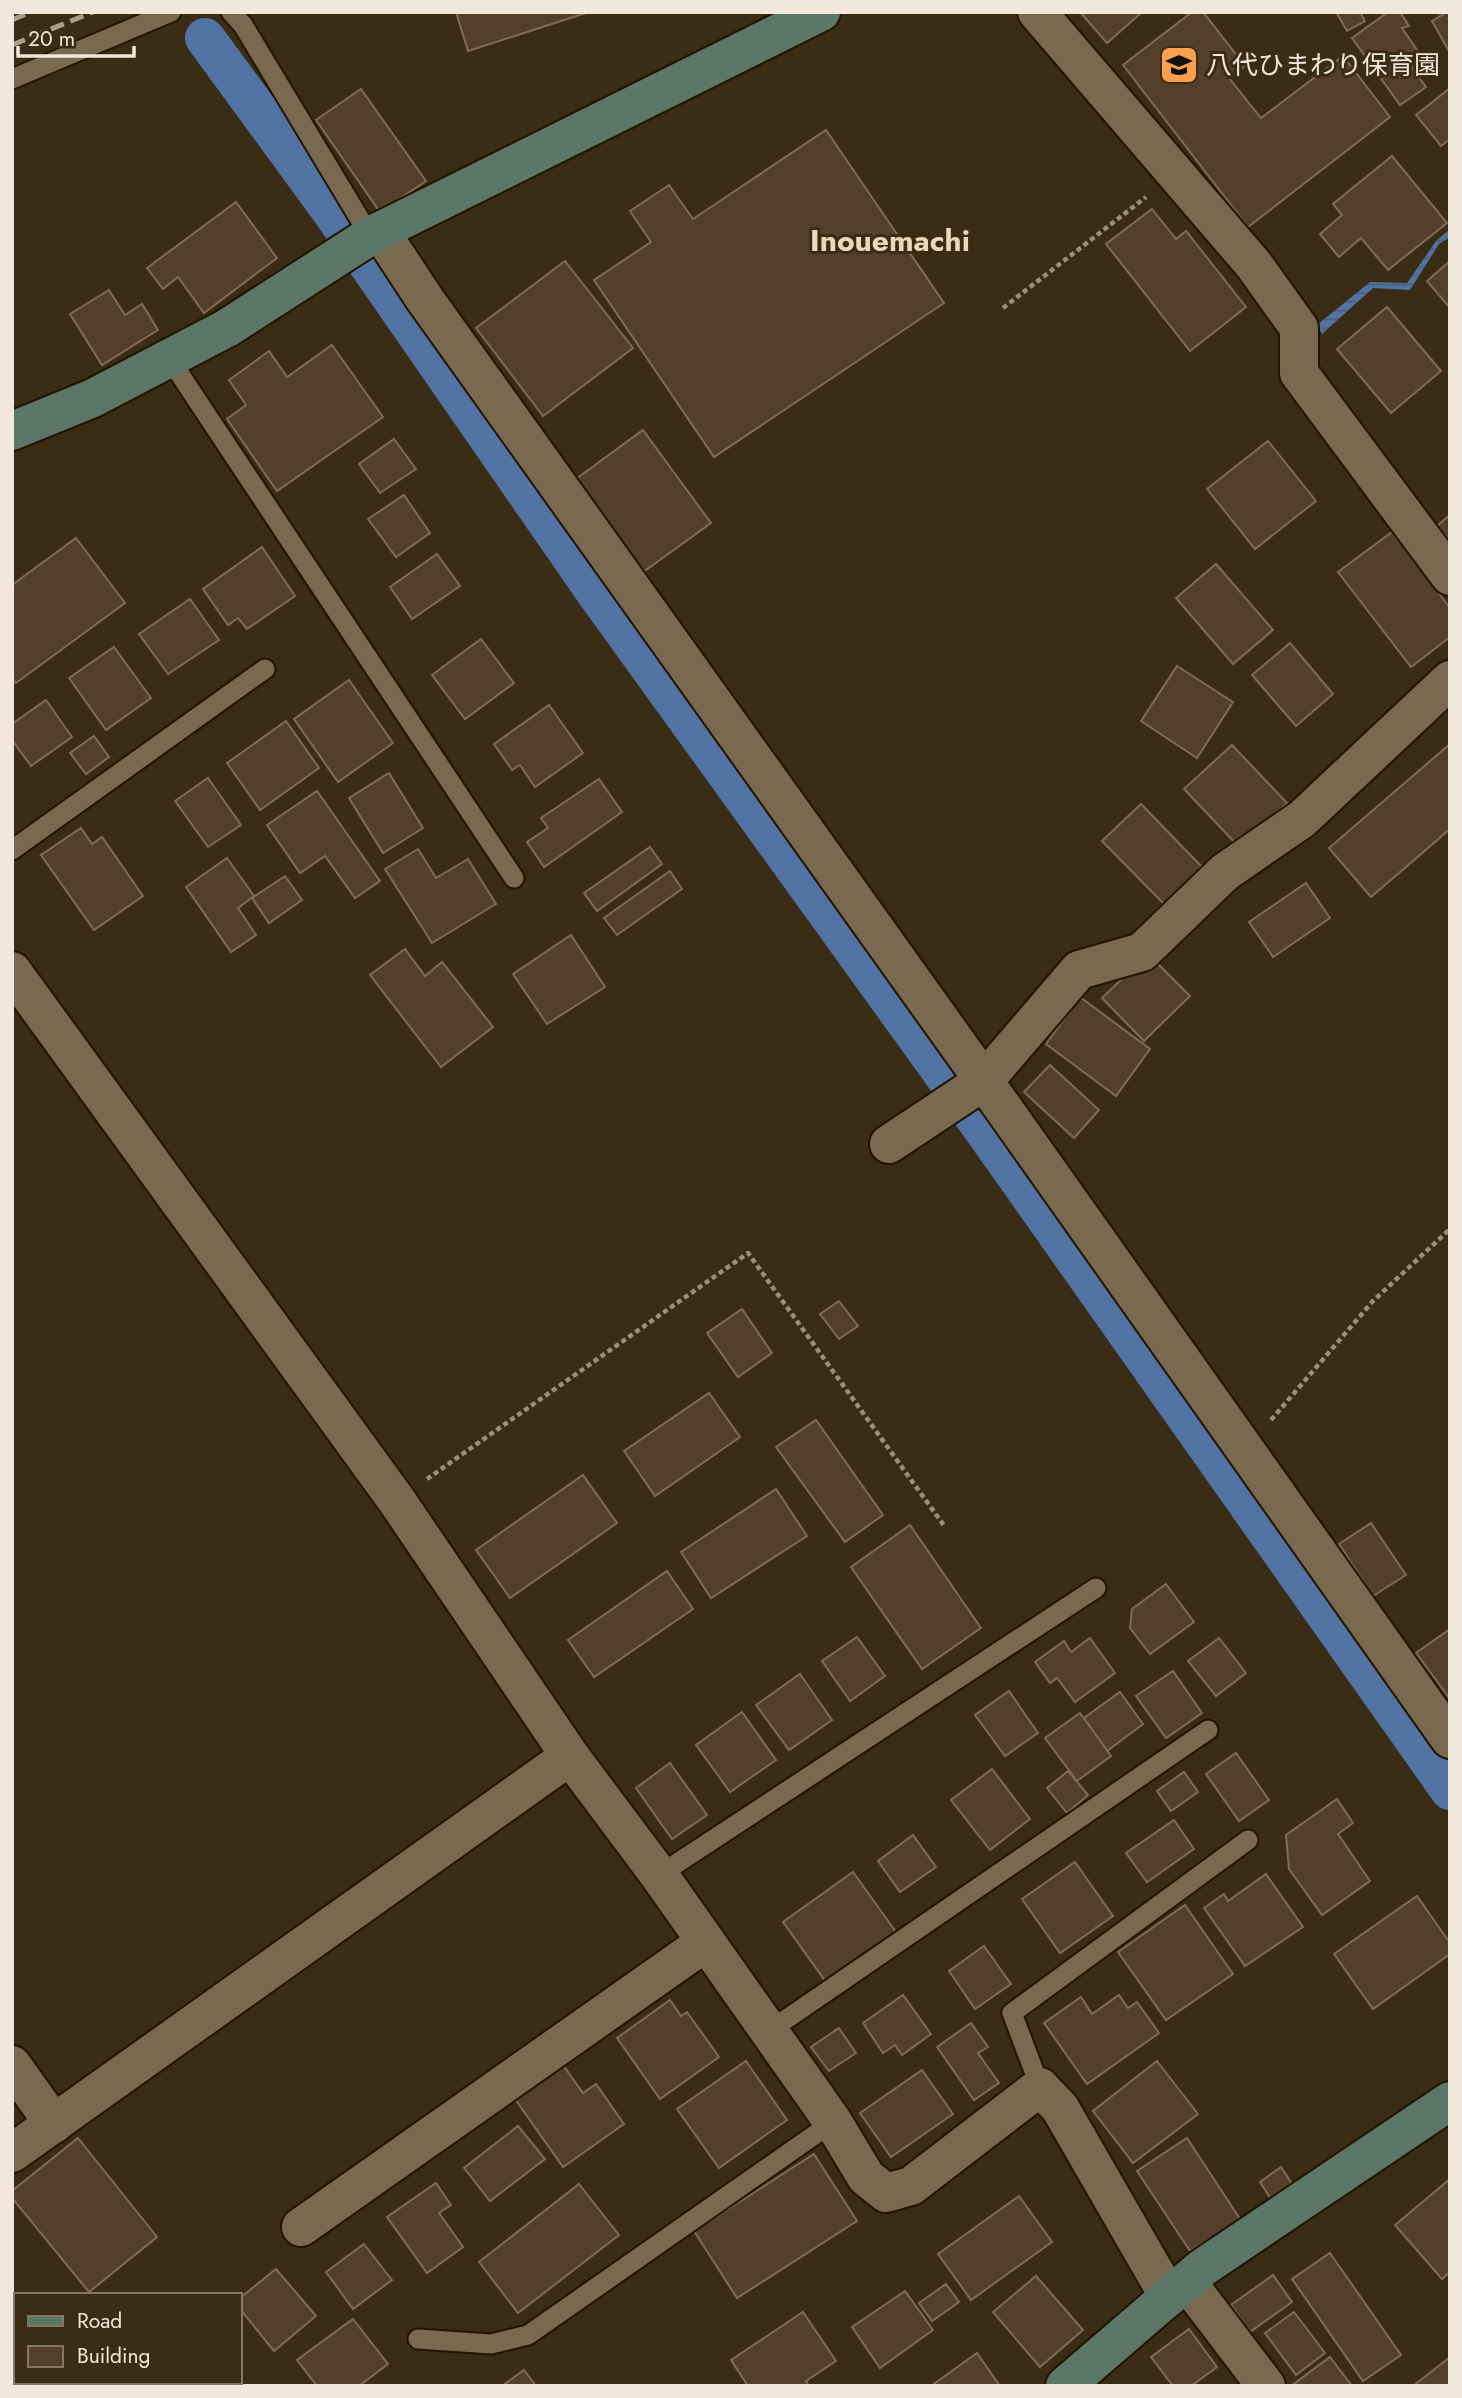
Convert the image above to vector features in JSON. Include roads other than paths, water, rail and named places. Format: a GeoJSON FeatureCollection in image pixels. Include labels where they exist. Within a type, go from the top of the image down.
{"type":"FeatureCollection","features":[{"type":"Feature","properties":{"kind":"street"},"geometry":{"type":"LineString","coordinates":[[12,431],[93,398],[227,328],[375,234],[821,12]]}},
{"type":"Feature","properties":{"kind":"street"},"geometry":{"type":"LineString","coordinates":[[1037,12],[1254,265],[1299,328],[1299,373],[1450,576]]}},
{"type":"Feature","properties":{"kind":"street"},"geometry":{"type":"LineString","coordinates":[[375,234],[432,309],[984,1081],[1450,1739]]}},
{"type":"Feature","properties":{"kind":"street"},"geometry":{"type":"LineString","coordinates":[[889,1144],[984,1081],[1079,970],[1142,952],[1225,872],[1302,819],[1450,680]]}},
{"type":"Feature","properties":{"kind":"street"},"geometry":{"type":"LineString","coordinates":[[12,971],[397,1500],[570,1756],[659,1875],[833,2122],[866,2178],[886,2193],[912,2186],[1040,2087],[1060,2108],[1178,2290],[1266,2386]]}},
{"type":"Feature","properties":{"kind":"street"},"geometry":{"type":"LineString","coordinates":[[12,2153],[570,1756]]}},
{"type":"Feature","properties":{"kind":"street"},"geometry":{"type":"LineString","coordinates":[[301,2227],[706,1942]]}},
{"type":"Feature","properties":{"kind":"street"},"geometry":{"type":"LineString","coordinates":[[12,2065],[54,2124]]}},
{"type":"Feature","properties":{"kind":"street"},"geometry":{"type":"LineString","coordinates":[[1065,2386],[1214,2260],[1450,2101]]}},
{"type":"Feature","properties":{"kind":"lane"},"geometry":{"type":"LineString","coordinates":[[12,79],[171,12]]}},
{"type":"Feature","properties":{"kind":"lane"},"geometry":{"type":"LineString","coordinates":[[231,12],[243,25],[375,234]]}},
{"type":"Feature","properties":{"kind":"lane"},"geometry":{"type":"LineString","coordinates":[[169,358],[514,878]]}},
{"type":"Feature","properties":{"kind":"lane"},"geometry":{"type":"LineString","coordinates":[[12,850],[265,669]]}},
{"type":"Feature","properties":{"kind":"lane"},"geometry":{"type":"LineString","coordinates":[[659,1875],[1097,1588]]}},
{"type":"Feature","properties":{"kind":"lane"},"geometry":{"type":"LineString","coordinates":[[769,2031],[1208,1730]]}},
{"type":"Feature","properties":{"kind":"lane"},"geometry":{"type":"LineString","coordinates":[[1040,2087],[1012,2013],[1248,1840]]}},
{"type":"Feature","properties":{"kind":"lane"},"geometry":{"type":"LineString","coordinates":[[418,2339],[491,2344],[528,2335],[833,2122]]}},
{"type":"Feature","properties":{"kind":"water"},"geometry":{"type":"Polygon","coordinates":[[[1450,229],[1450,237],[1439,244],[1410,290],[1373,288],[1322,334],[1317,325],[1370,282],[1407,283],[1436,241],[1450,229]]]}},
{"type":"Feature","properties":{"kind":"waterway"},"geometry":{"type":"LineString","coordinates":[[205,38],[333,213],[595,591],[984,1130],[1450,1790]]}},
{"type":"Feature","properties":{"kind":"railway"},"geometry":{"type":"LineString","coordinates":[[12,20],[31,12]]}},
{"type":"Feature","properties":{"kind":"railway"},"geometry":{"type":"LineString","coordinates":[[12,45],[93,12]]}},
{"type":"Feature","properties":{"kind":"place","name":"八代ひまわり保育園"},"geometry":{"type":"Point","coordinates":[1179,65]}},
{"type":"Feature","properties":{"kind":"district","name":"Inouemachi"},"geometry":{"type":"Point","coordinates":[890,241]}}]}
